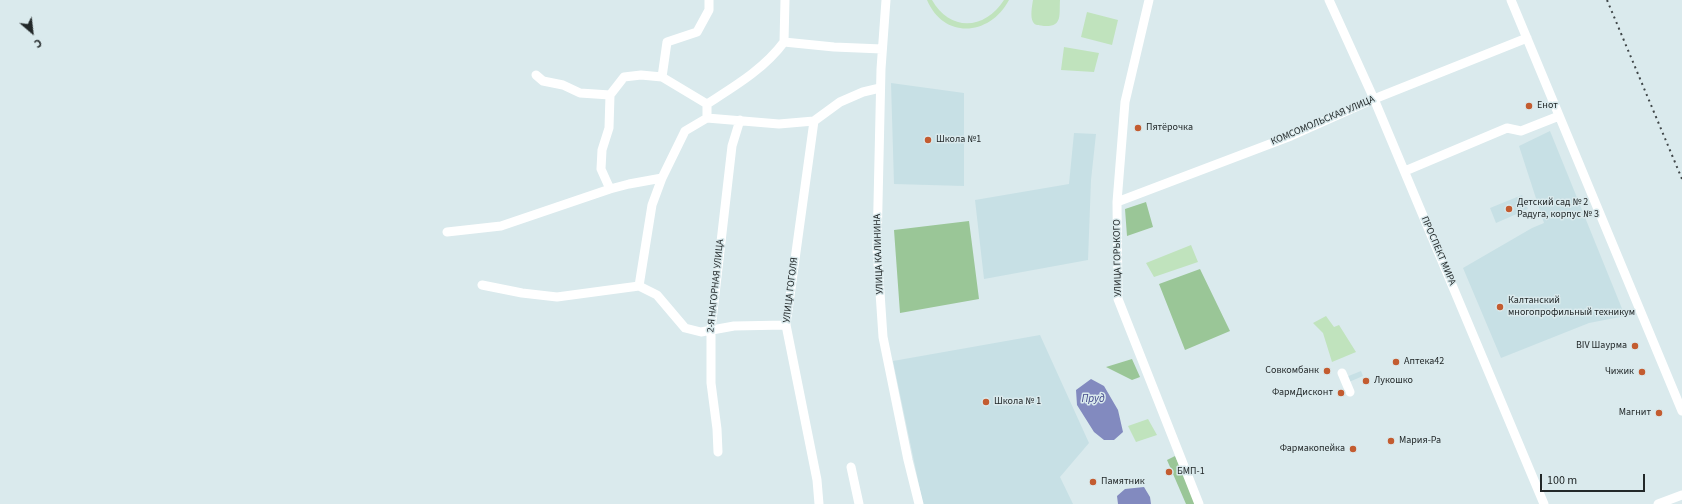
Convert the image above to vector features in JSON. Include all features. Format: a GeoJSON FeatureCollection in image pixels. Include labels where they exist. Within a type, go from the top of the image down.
{"type":"FeatureCollection","features":[{"type":"Feature","properties":{"kind":"street"},"geometry":{"type":"LineString","coordinates":[[662,77],[667,42],[697,32],[709,10],[709,0]]}},
{"type":"Feature","properties":{"kind":"street"},"geometry":{"type":"LineString","coordinates":[[707,104],[748,78],[773,56],[784,42],[785,0]]}},
{"type":"Feature","properties":{"kind":"street","name":"УЛИЦА КАЛИНИНА"},"geometry":{"type":"LineString","coordinates":[[886,0],[880,88],[877,248],[883,337],[908,460],[919,504]]}},
{"type":"Feature","properties":{"kind":"street","name":"УЛИЦА ГОРЬКОГО"},"geometry":{"type":"LineString","coordinates":[[1148,0],[1126,102],[1117,202],[1118,299],[1199,504]]}},
{"type":"Feature","properties":{"kind":"street","name":"ПРОСПЕКТ МИРА"},"geometry":{"type":"LineString","coordinates":[[1329,0],[1374,100],[1544,504]]}},
{"type":"Feature","properties":{"kind":"street"},"geometry":{"type":"LineString","coordinates":[[1511,0],[1682,411]]}},
{"type":"Feature","properties":{"kind":"street","name":"КОМСОМОЛЬСКАЯ УЛИЦА"},"geometry":{"type":"LineString","coordinates":[[1117,202],[1291,136],[1374,100],[1528,38]]}},
{"type":"Feature","properties":{"kind":"street"},"geometry":{"type":"LineString","coordinates":[[784,42],[834,47],[882,49]]}},
{"type":"Feature","properties":{"kind":"street"},"geometry":{"type":"LineString","coordinates":[[536,75],[544,81],[563,85],[580,93],[610,95]]}},
{"type":"Feature","properties":{"kind":"street"},"geometry":{"type":"LineString","coordinates":[[610,189],[601,169],[602,150],[609,128],[610,95],[624,77],[641,75],[662,77],[707,104]]}},
{"type":"Feature","properties":{"kind":"street"},"geometry":{"type":"LineString","coordinates":[[639,286],[652,205],[662,178],[685,131],[707,118],[779,124],[814,121],[840,102],[863,92],[880,88]]}},
{"type":"Feature","properties":{"kind":"street"},"geometry":{"type":"LineString","coordinates":[[707,104],[707,118]]}},
{"type":"Feature","properties":{"kind":"street"},"geometry":{"type":"LineString","coordinates":[[1404,171],[1507,128],[1521,131],[1559,116]]}},
{"type":"Feature","properties":{"kind":"street","name":"2-Я НАГОРНАЯ УЛИЦА"},"geometry":{"type":"LineString","coordinates":[[718,452],[712,383],[711,329],[732,146],[740,120]]}},
{"type":"Feature","properties":{"kind":"street","name":"УЛИЦА ГОГОЛЯ"},"geometry":{"type":"LineString","coordinates":[[814,121],[786,325],[817,480],[818,504]]}},
{"type":"Feature","properties":{"kind":"street"},"geometry":{"type":"LineString","coordinates":[[447,232],[501,226],[610,189],[662,178]]}},
{"type":"Feature","properties":{"kind":"street"},"geometry":{"type":"LineString","coordinates":[[482,285],[522,293],[557,297],[639,286],[658,295],[685,328],[701,332],[734,326],[786,325]]}},
{"type":"Feature","properties":{"kind":"street"},"geometry":{"type":"LineString","coordinates":[[1342,373],[1350,392]]}},
{"type":"Feature","properties":{"kind":"street"},"geometry":{"type":"LineString","coordinates":[[851,467],[859,504]]}},
{"type":"Feature","properties":{"kind":"street"},"geometry":{"type":"LineString","coordinates":[[1658,504],[1682,495]]}},
{"type":"Feature","properties":{"kind":"shaded area","name":"Школа №1"},"geometry":{"type":"Polygon","coordinates":[[[891,83],[964,93],[964,186],[894,184],[891,83]]]}},
{"type":"Feature","properties":{"kind":"shaded area"},"geometry":{"type":"Polygon","coordinates":[[[1550,131],[1625,316],[1589,323],[1501,358],[1463,268],[1532,228],[1544,223],[1519,146],[1550,131]]]}},
{"type":"Feature","properties":{"kind":"shaded area"},"geometry":{"type":"Polygon","coordinates":[[[1074,133],[1096,134],[1091,180],[1088,260],[984,279],[975,200],[1069,184],[1074,133]]]}},
{"type":"Feature","properties":{"kind":"shaded area","name":"Детский сад № 2 Радуга, корпус № 3"},"geometry":{"type":"Polygon","coordinates":[[[1522,195],[1528,209],[1496,223],[1490,208],[1522,195]]]}},
{"type":"Feature","properties":{"kind":"shaded area","name":"Школа № 1"},"geometry":{"type":"Polygon","coordinates":[[[1040,335],[1089,443],[1060,477],[1073,504],[923,504],[893,361],[1040,335]]]}},
{"type":"Feature","properties":{"kind":"shaded area"},"geometry":{"type":"Polygon","coordinates":[[[1361,371],[1363,376],[1349,382],[1346,377],[1361,371]]]}},
{"type":"Feature","properties":{"kind":"green space"},"geometry":{"type":"Polygon","coordinates":[[[927,0],[932,0],[939,10],[948,18],[958,22],[968,23],[978,22],[987,17],[996,10],[1004,0],[1009,0],[1001,12],[991,21],[979,26],[967,28],[955,27],[944,22],[935,13],[927,0]]]}},
{"type":"Feature","properties":{"kind":"green space"},"geometry":{"type":"Polygon","coordinates":[[[1033,0],[1060,0],[1060,15],[1057,22],[1050,26],[1035,24],[1032,20],[1031,14],[1033,0]]]}},
{"type":"Feature","properties":{"kind":"green space"},"geometry":{"type":"Polygon","coordinates":[[[1087,12],[1118,20],[1112,45],[1081,37],[1087,12]]]}},
{"type":"Feature","properties":{"kind":"green space"},"geometry":{"type":"Polygon","coordinates":[[[1064,47],[1099,53],[1094,72],[1061,70],[1064,47]]]}},
{"type":"Feature","properties":{"kind":"green space"},"geometry":{"type":"Polygon","coordinates":[[[1146,202],[1153,227],[1127,236],[1125,209],[1146,202]]]}},
{"type":"Feature","properties":{"kind":"green space"},"geometry":{"type":"Polygon","coordinates":[[[969,221],[979,299],[900,313],[894,230],[969,221]]]}},
{"type":"Feature","properties":{"kind":"green space"},"geometry":{"type":"Polygon","coordinates":[[[1191,245],[1198,262],[1154,277],[1146,263],[1191,245]]]}},
{"type":"Feature","properties":{"kind":"green space"},"geometry":{"type":"Polygon","coordinates":[[[1200,269],[1230,331],[1185,350],[1159,284],[1200,269]]]}},
{"type":"Feature","properties":{"kind":"green space"},"geometry":{"type":"Polygon","coordinates":[[[1326,316],[1334,327],[1339,325],[1356,352],[1332,362],[1323,333],[1313,323],[1326,316]]]}},
{"type":"Feature","properties":{"kind":"green space"},"geometry":{"type":"Polygon","coordinates":[[[1132,359],[1140,377],[1132,380],[1106,367],[1132,359]]]}},
{"type":"Feature","properties":{"kind":"green space"},"geometry":{"type":"Polygon","coordinates":[[[1148,419],[1157,435],[1136,442],[1128,426],[1148,419]]]}},
{"type":"Feature","properties":{"kind":"green space"},"geometry":{"type":"Polygon","coordinates":[[[1175,456],[1196,504],[1186,504],[1167,460],[1175,456]]]}},
{"type":"Feature","properties":{"kind":"water","name":"Пруд"},"geometry":{"type":"Polygon","coordinates":[[[1091,379],[1104,386],[1118,410],[1123,432],[1114,440],[1104,440],[1094,432],[1077,405],[1076,390],[1091,379]]]}},
{"type":"Feature","properties":{"kind":"water"},"geometry":{"type":"Polygon","coordinates":[[[1144,487],[1150,497],[1151,504],[1118,504],[1117,496],[1125,489],[1144,487]]]}},
{"type":"Feature","properties":{"kind":"railway"},"geometry":{"type":"LineString","coordinates":[[1607,0],[1682,179]]}},
{"type":"Feature","properties":{"kind":"place","name":"Енот"},"geometry":{"type":"Point","coordinates":[1529,106]}},
{"type":"Feature","properties":{"kind":"place","name":"Пятёрочка"},"geometry":{"type":"Point","coordinates":[1138,128]}},
{"type":"Feature","properties":{"kind":"place","name":"Школа №1"},"geometry":{"type":"Point","coordinates":[928,140]}},
{"type":"Feature","properties":{"kind":"place","name":"Детский сад № 2 Радуга, корпус № 3"},"geometry":{"type":"Point","coordinates":[1509,209]}},
{"type":"Feature","properties":{"kind":"place","name":"Калтанский многопрофильный техникум"},"geometry":{"type":"Point","coordinates":[1500,307]}},
{"type":"Feature","properties":{"kind":"place","name":"BIV Шаурма"},"geometry":{"type":"Point","coordinates":[1635,346]}},
{"type":"Feature","properties":{"kind":"place","name":"Аптека42"},"geometry":{"type":"Point","coordinates":[1396,362]}},
{"type":"Feature","properties":{"kind":"place","name":"Совкомбанк"},"geometry":{"type":"Point","coordinates":[1327,371]}},
{"type":"Feature","properties":{"kind":"place","name":"Чижик"},"geometry":{"type":"Point","coordinates":[1642,372]}},
{"type":"Feature","properties":{"kind":"place","name":"Лукошко"},"geometry":{"type":"Point","coordinates":[1366,381]}},
{"type":"Feature","properties":{"kind":"place","name":"ФармДисконт"},"geometry":{"type":"Point","coordinates":[1341,393]}},
{"type":"Feature","properties":{"kind":"place","name":"Школа № 1"},"geometry":{"type":"Point","coordinates":[986,402]}},
{"type":"Feature","properties":{"kind":"place","name":"Магнит"},"geometry":{"type":"Point","coordinates":[1659,413]}},
{"type":"Feature","properties":{"kind":"place","name":"Мария-Ра"},"geometry":{"type":"Point","coordinates":[1391,441]}},
{"type":"Feature","properties":{"kind":"place","name":"Фармакопейка"},"geometry":{"type":"Point","coordinates":[1353,449]}},
{"type":"Feature","properties":{"kind":"place","name":"БМП-1"},"geometry":{"type":"Point","coordinates":[1169,472]}},
{"type":"Feature","properties":{"kind":"place","name":"Памятник"},"geometry":{"type":"Point","coordinates":[1093,482]}}]}
